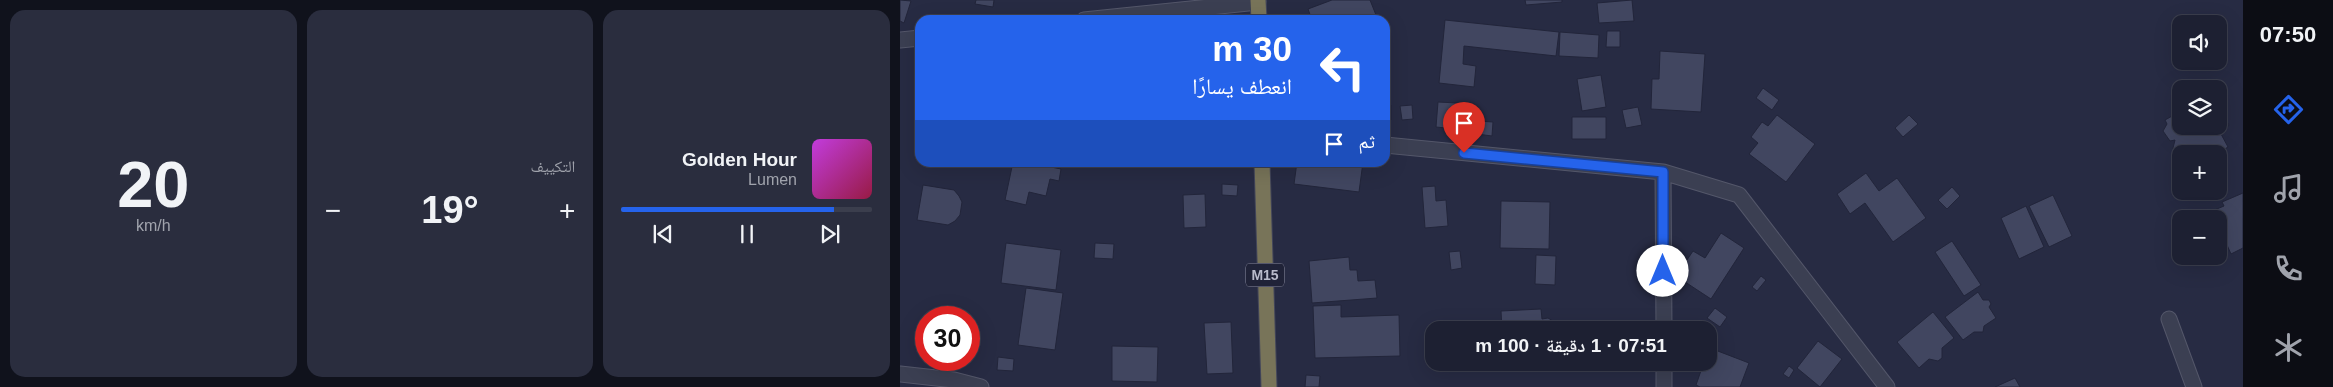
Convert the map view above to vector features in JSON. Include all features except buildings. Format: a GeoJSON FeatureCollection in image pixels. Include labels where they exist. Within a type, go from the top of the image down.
{"type":"FeatureCollection","features":[{"type":"Feature","properties":{"kind":"highway"},"geometry":{"type":"LineString","coordinates":[[1258,1],[1259,15]]}},
{"type":"Feature","properties":{"kind":"highway","name":"M15"},"geometry":{"type":"LineString","coordinates":[[1262,167],[1268,387]]}},
{"type":"Feature","properties":{"kind":"street"},"geometry":{"type":"LineString","coordinates":[[1130,15],[1258,1]]}},
{"type":"Feature","properties":{"kind":"street"},"geometry":{"type":"LineString","coordinates":[[900,40],[915,38]]}},
{"type":"Feature","properties":{"kind":"street"},"geometry":{"type":"LineString","coordinates":[[1390,145],[1663,172],[1739,195],[1887,387]]}},
{"type":"Feature","properties":{"kind":"street"},"geometry":{"type":"LineString","coordinates":[[1663,172],[1664,321]]}},
{"type":"Feature","properties":{"kind":"street"},"geometry":{"type":"LineString","coordinates":[[2169,319],[2194,387]]}},
{"type":"Feature","properties":{"kind":"street"},"geometry":{"type":"LineString","coordinates":[[1664,371],[1664,387]]}},
{"type":"Feature","properties":{"kind":"street"},"geometry":{"type":"LineString","coordinates":[[900,374],[954,380],[981,387]]}},
{"type":"Feature","properties":{"kind":"route"},"geometry":{"type":"LineString","coordinates":[[1464,153],[1663,172],[1663,271]]}}]}
